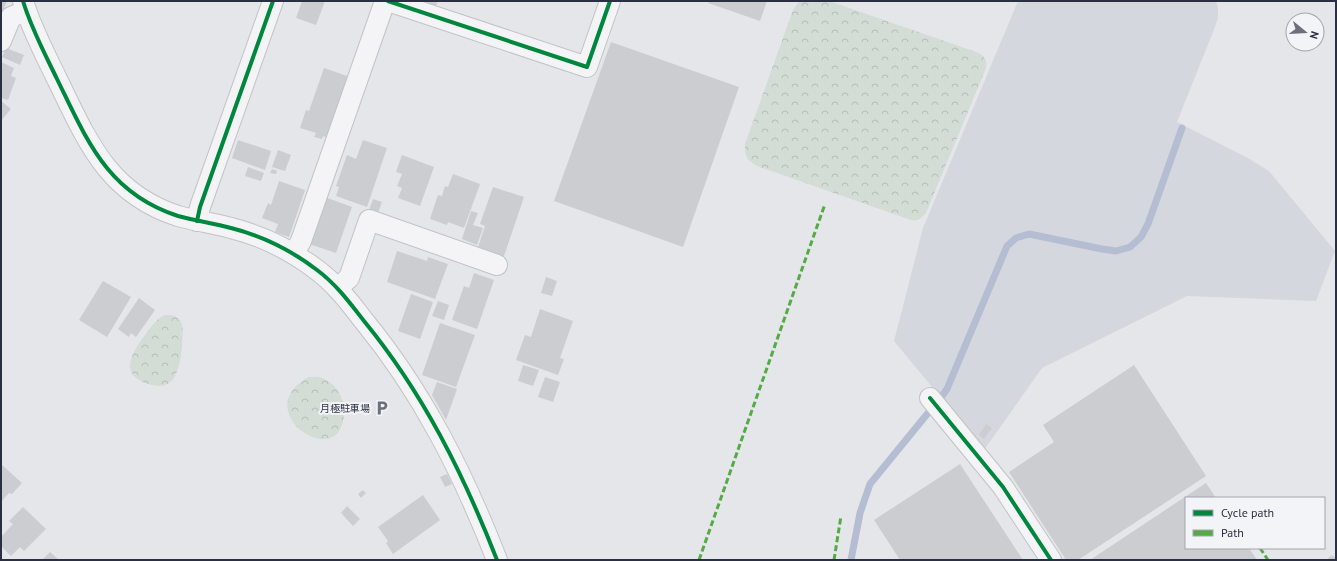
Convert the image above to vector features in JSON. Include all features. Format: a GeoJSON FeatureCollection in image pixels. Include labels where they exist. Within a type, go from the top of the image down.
{"type":"FeatureCollection","features":[{"type":"Feature","properties":{"kind":"street"},"geometry":{"type":"LineString","coordinates":[[197,221],[200,207],[273,1]]}},
{"type":"Feature","properties":{"kind":"street"},"geometry":{"type":"LineString","coordinates":[[294,254],[386,1],[587,67],[610,1]]}},
{"type":"Feature","properties":{"kind":"street"},"geometry":{"type":"LineString","coordinates":[[1,41],[11,17],[25,6],[35,34],[87,140],[100,161],[116,179],[134,194],[155,206],[177,215],[197,221],[230,227],[254,234],[277,244],[319,271],[337,288],[380,341],[427,410],[469,491],[497,560]]}},
{"type":"Feature","properties":{"kind":"street"},"geometry":{"type":"LineString","coordinates":[[337,288],[349,278],[369,220],[497,265]]}},
{"type":"Feature","properties":{"kind":"street"},"geometry":{"type":"LineString","coordinates":[[930,398],[1003,487],[1051,560]]}},
{"type":"Feature","properties":{"kind":"shaded area"},"geometry":{"type":"Polygon","coordinates":[[[1018,1],[1216,1],[1218,18],[1177,122],[1246,157],[1269,171],[1335,251],[1316,301],[1187,296],[1042,368],[984,450],[894,341],[923,228],[1018,1]]]}},
{"type":"Feature","properties":{"kind":"green space"},"geometry":{"type":"Polygon","coordinates":[[[799,1],[829,1],[979,53],[985,59],[986,68],[926,213],[923,217],[916,220],[911,220],[757,166],[747,157],[745,152],[745,144],[793,10],[799,1]]]}},
{"type":"Feature","properties":{"kind":"green space"},"geometry":{"type":"Polygon","coordinates":[[[165,315],[176,317],[181,322],[183,329],[180,361],[176,375],[172,380],[167,384],[160,386],[152,385],[142,382],[135,377],[130,366],[131,360],[137,346],[149,329],[155,322],[165,315]]]}},
{"type":"Feature","properties":{"kind":"green space"},"geometry":{"type":"Polygon","coordinates":[[[309,377],[320,377],[327,380],[339,392],[343,403],[344,414],[339,431],[328,439],[315,438],[301,431],[291,419],[287,405],[292,391],[309,377]]]}},
{"type":"Feature","properties":{"kind":"building"},"geometry":{"type":"Polygon","coordinates":[[[1,1],[7,1],[1,15],[1,1]]]}},
{"type":"Feature","properties":{"kind":"building"},"geometry":{"type":"Polygon","coordinates":[[[302,1],[325,1],[316,25],[296,18],[302,1]]]}},
{"type":"Feature","properties":{"kind":"building"},"geometry":{"type":"Polygon","coordinates":[[[422,1],[438,1],[436,6],[422,1]]]}},
{"type":"Feature","properties":{"kind":"building"},"geometry":{"type":"Polygon","coordinates":[[[709,1],[767,1],[760,21],[708,3],[709,1]]]}},
{"type":"Feature","properties":{"kind":"building"},"geometry":{"type":"Polygon","coordinates":[[[611,42],[739,87],[683,247],[554,201],[611,42]]]}},
{"type":"Feature","properties":{"kind":"building"},"geometry":{"type":"Polygon","coordinates":[[[6,48],[24,55],[20,65],[2,57],[6,48]]]}},
{"type":"Feature","properties":{"kind":"building"},"geometry":{"type":"Polygon","coordinates":[[[1,62],[14,68],[11,76],[16,78],[8,100],[1,98],[1,62]]]}},
{"type":"Feature","properties":{"kind":"building"},"geometry":{"type":"Polygon","coordinates":[[[324,68],[350,77],[328,138],[323,136],[322,139],[314,137],[316,133],[300,128],[306,110],[309,111],[324,68]]]}},
{"type":"Feature","properties":{"kind":"building"},"geometry":{"type":"Polygon","coordinates":[[[1,101],[11,109],[1,121],[1,101]]]}},
{"type":"Feature","properties":{"kind":"building"},"geometry":{"type":"Polygon","coordinates":[[[238,140],[271,151],[265,170],[232,158],[238,140]]]}},
{"type":"Feature","properties":{"kind":"building"},"geometry":{"type":"Polygon","coordinates":[[[363,140],[387,148],[367,207],[336,196],[339,187],[336,186],[347,155],[356,159],[363,140]]]}},
{"type":"Feature","properties":{"kind":"building"},"geometry":{"type":"Polygon","coordinates":[[[278,150],[291,155],[285,171],[272,167],[278,150]]]}},
{"type":"Feature","properties":{"kind":"building"},"geometry":{"type":"Polygon","coordinates":[[[402,155],[434,167],[420,206],[398,198],[402,188],[397,186],[402,174],[396,172],[402,155]]]}},
{"type":"Feature","properties":{"kind":"building"},"geometry":{"type":"Polygon","coordinates":[[[248,167],[264,173],[261,181],[245,176],[248,167]]]}},
{"type":"Feature","properties":{"kind":"building"},"geometry":{"type":"Polygon","coordinates":[[[272,169],[277,171],[276,174],[270,173],[272,169]]]}},
{"type":"Feature","properties":{"kind":"building"},"geometry":{"type":"Polygon","coordinates":[[[453,174],[480,184],[464,228],[448,222],[447,225],[430,219],[438,195],[442,196],[445,186],[448,187],[453,174]]]}},
{"type":"Feature","properties":{"kind":"building"},"geometry":{"type":"Polygon","coordinates":[[[279,181],[305,190],[289,237],[275,232],[278,224],[262,218],[268,203],[271,205],[279,181]]]}},
{"type":"Feature","properties":{"kind":"building"},"geometry":{"type":"Polygon","coordinates":[[[493,187],[524,197],[504,256],[478,247],[485,226],[480,224],[493,187]]]}},
{"type":"Feature","properties":{"kind":"building"},"geometry":{"type":"Polygon","coordinates":[[[325,197],[352,207],[336,253],[309,244],[325,197]]]}},
{"type":"Feature","properties":{"kind":"building"},"geometry":{"type":"Polygon","coordinates":[[[373,199],[382,202],[378,213],[369,210],[373,199]]]}},
{"type":"Feature","properties":{"kind":"building"},"geometry":{"type":"Polygon","coordinates":[[[471,211],[478,213],[473,225],[483,228],[477,245],[462,239],[471,211]]]}},
{"type":"Feature","properties":{"kind":"building"},"geometry":{"type":"Polygon","coordinates":[[[397,251],[427,261],[428,257],[448,264],[435,299],[387,282],[397,251]]]}},
{"type":"Feature","properties":{"kind":"building"},"geometry":{"type":"Polygon","coordinates":[[[474,273],[494,280],[477,329],[452,320],[464,286],[469,288],[474,273]]]}},
{"type":"Feature","properties":{"kind":"building"},"geometry":{"type":"Polygon","coordinates":[[[546,277],[557,281],[552,296],[541,293],[546,277]]]}},
{"type":"Feature","properties":{"kind":"building"},"geometry":{"type":"Polygon","coordinates":[[[103,281],[131,297],[107,337],[79,320],[103,281]]]}},
{"type":"Feature","properties":{"kind":"building"},"geometry":{"type":"Polygon","coordinates":[[[411,294],[433,302],[420,339],[398,331],[411,294]]]}},
{"type":"Feature","properties":{"kind":"building"},"geometry":{"type":"Polygon","coordinates":[[[139,298],[155,310],[136,337],[131,333],[129,337],[118,329],[139,298]]]}},
{"type":"Feature","properties":{"kind":"building"},"geometry":{"type":"Polygon","coordinates":[[[438,301],[449,305],[444,320],[432,316],[438,301]]]}},
{"type":"Feature","properties":{"kind":"building"},"geometry":{"type":"Polygon","coordinates":[[[540,309],[573,321],[560,358],[564,359],[558,375],[516,360],[525,335],[531,337],[540,309]]]}},
{"type":"Feature","properties":{"kind":"building"},"geometry":{"type":"Polygon","coordinates":[[[440,323],[475,335],[456,387],[422,375],[440,323]]]}},
{"type":"Feature","properties":{"kind":"building"},"geometry":{"type":"Polygon","coordinates":[[[523,365],[539,370],[533,386],[518,381],[523,365]]]}},
{"type":"Feature","properties":{"kind":"building"},"geometry":{"type":"Polygon","coordinates":[[[1134,365],[1206,476],[1078,560],[1066,560],[1009,472],[1054,442],[1043,425],[1134,365]]]}},
{"type":"Feature","properties":{"kind":"building"},"geometry":{"type":"Polygon","coordinates":[[[545,377],[560,382],[553,402],[538,397],[545,377]]]}},
{"type":"Feature","properties":{"kind":"building"},"geometry":{"type":"Polygon","coordinates":[[[437,382],[457,389],[446,420],[432,395],[437,382]]]}},
{"type":"Feature","properties":{"kind":"building"},"geometry":{"type":"Polygon","coordinates":[[[986,424],[992,428],[984,439],[979,435],[986,424]]]}},
{"type":"Feature","properties":{"kind":"building"},"geometry":{"type":"Polygon","coordinates":[[[1,464],[22,483],[12,494],[9,493],[1,502],[1,464]]]}},
{"type":"Feature","properties":{"kind":"building"},"geometry":{"type":"Polygon","coordinates":[[[960,464],[1023,560],[900,560],[874,520],[960,464]]]}},
{"type":"Feature","properties":{"kind":"building"},"geometry":{"type":"Polygon","coordinates":[[[447,474],[452,484],[445,487],[440,477],[447,474]]]}},
{"type":"Feature","properties":{"kind":"building"},"geometry":{"type":"Polygon","coordinates":[[[1206,483],[1215,497],[1185,497],[1185,549],[1250,549],[1257,560],[1090,560],[1206,483]]]}},
{"type":"Feature","properties":{"kind":"building"},"geometry":{"type":"Polygon","coordinates":[[[363,490],[366,493],[361,498],[358,494],[363,490]]]}},
{"type":"Feature","properties":{"kind":"building"},"geometry":{"type":"Polygon","coordinates":[[[423,495],[440,520],[393,554],[386,543],[388,541],[378,527],[423,495]]]}},
{"type":"Feature","properties":{"kind":"building"},"geometry":{"type":"Polygon","coordinates":[[[347,506],[360,519],[353,526],[341,513],[347,506]]]}},
{"type":"Feature","properties":{"kind":"building"},"geometry":{"type":"Polygon","coordinates":[[[23,507],[46,529],[24,551],[20,547],[11,556],[1,546],[1,537],[13,524],[9,521],[23,507]]]}},
{"type":"Feature","properties":{"kind":"building"},"geometry":{"type":"Polygon","coordinates":[[[50,552],[59,560],[42,560],[50,552]]]}},
{"type":"Feature","properties":{"kind":"building"},"geometry":{"type":"Polygon","coordinates":[[[1332,555],[1334,557],[1336,555],[1336,560],[1326,560],[1332,555]]]}},
{"type":"Feature","properties":{"kind":"waterway"},"geometry":{"type":"LineString","coordinates":[[942,396],[947,389],[1007,246],[1016,238],[1029,234],[1116,251],[1130,247],[1141,237],[1148,224],[1182,128]]}},
{"type":"Feature","properties":{"kind":"waterway"},"geometry":{"type":"LineString","coordinates":[[851,560],[860,513],[870,484],[928,413]]}},
{"type":"Feature","properties":{"kind":"marked path"},"geometry":{"type":"LineString","coordinates":[[699,560],[825,204]]}},
{"type":"Feature","properties":{"kind":"marked path"},"geometry":{"type":"LineString","coordinates":[[834,560],[841,516]]}},
{"type":"Feature","properties":{"kind":"marked path"},"geometry":{"type":"LineString","coordinates":[[1261,549],[1268,560]]}},
{"type":"Feature","properties":{"kind":"cycle path"},"geometry":{"type":"LineString","coordinates":[[23,1],[38,41],[79,123],[102,162],[116,179],[133,193],[154,206],[178,216],[243,231],[276,244],[317,270],[342,294],[385,348],[423,405],[456,465],[497,560]]}},
{"type":"Feature","properties":{"kind":"cycle path"},"geometry":{"type":"LineString","coordinates":[[197,221],[200,207],[273,1]]}},
{"type":"Feature","properties":{"kind":"cycle path"},"geometry":{"type":"LineString","coordinates":[[388,1],[587,67],[610,1]]}},
{"type":"Feature","properties":{"kind":"cycle path"},"geometry":{"type":"LineString","coordinates":[[930,398],[1003,487],[1051,560]]}},
{"type":"Feature","properties":{"kind":"place","name":"月極駐車場"},"geometry":{"type":"Point","coordinates":[382,408]}}]}
